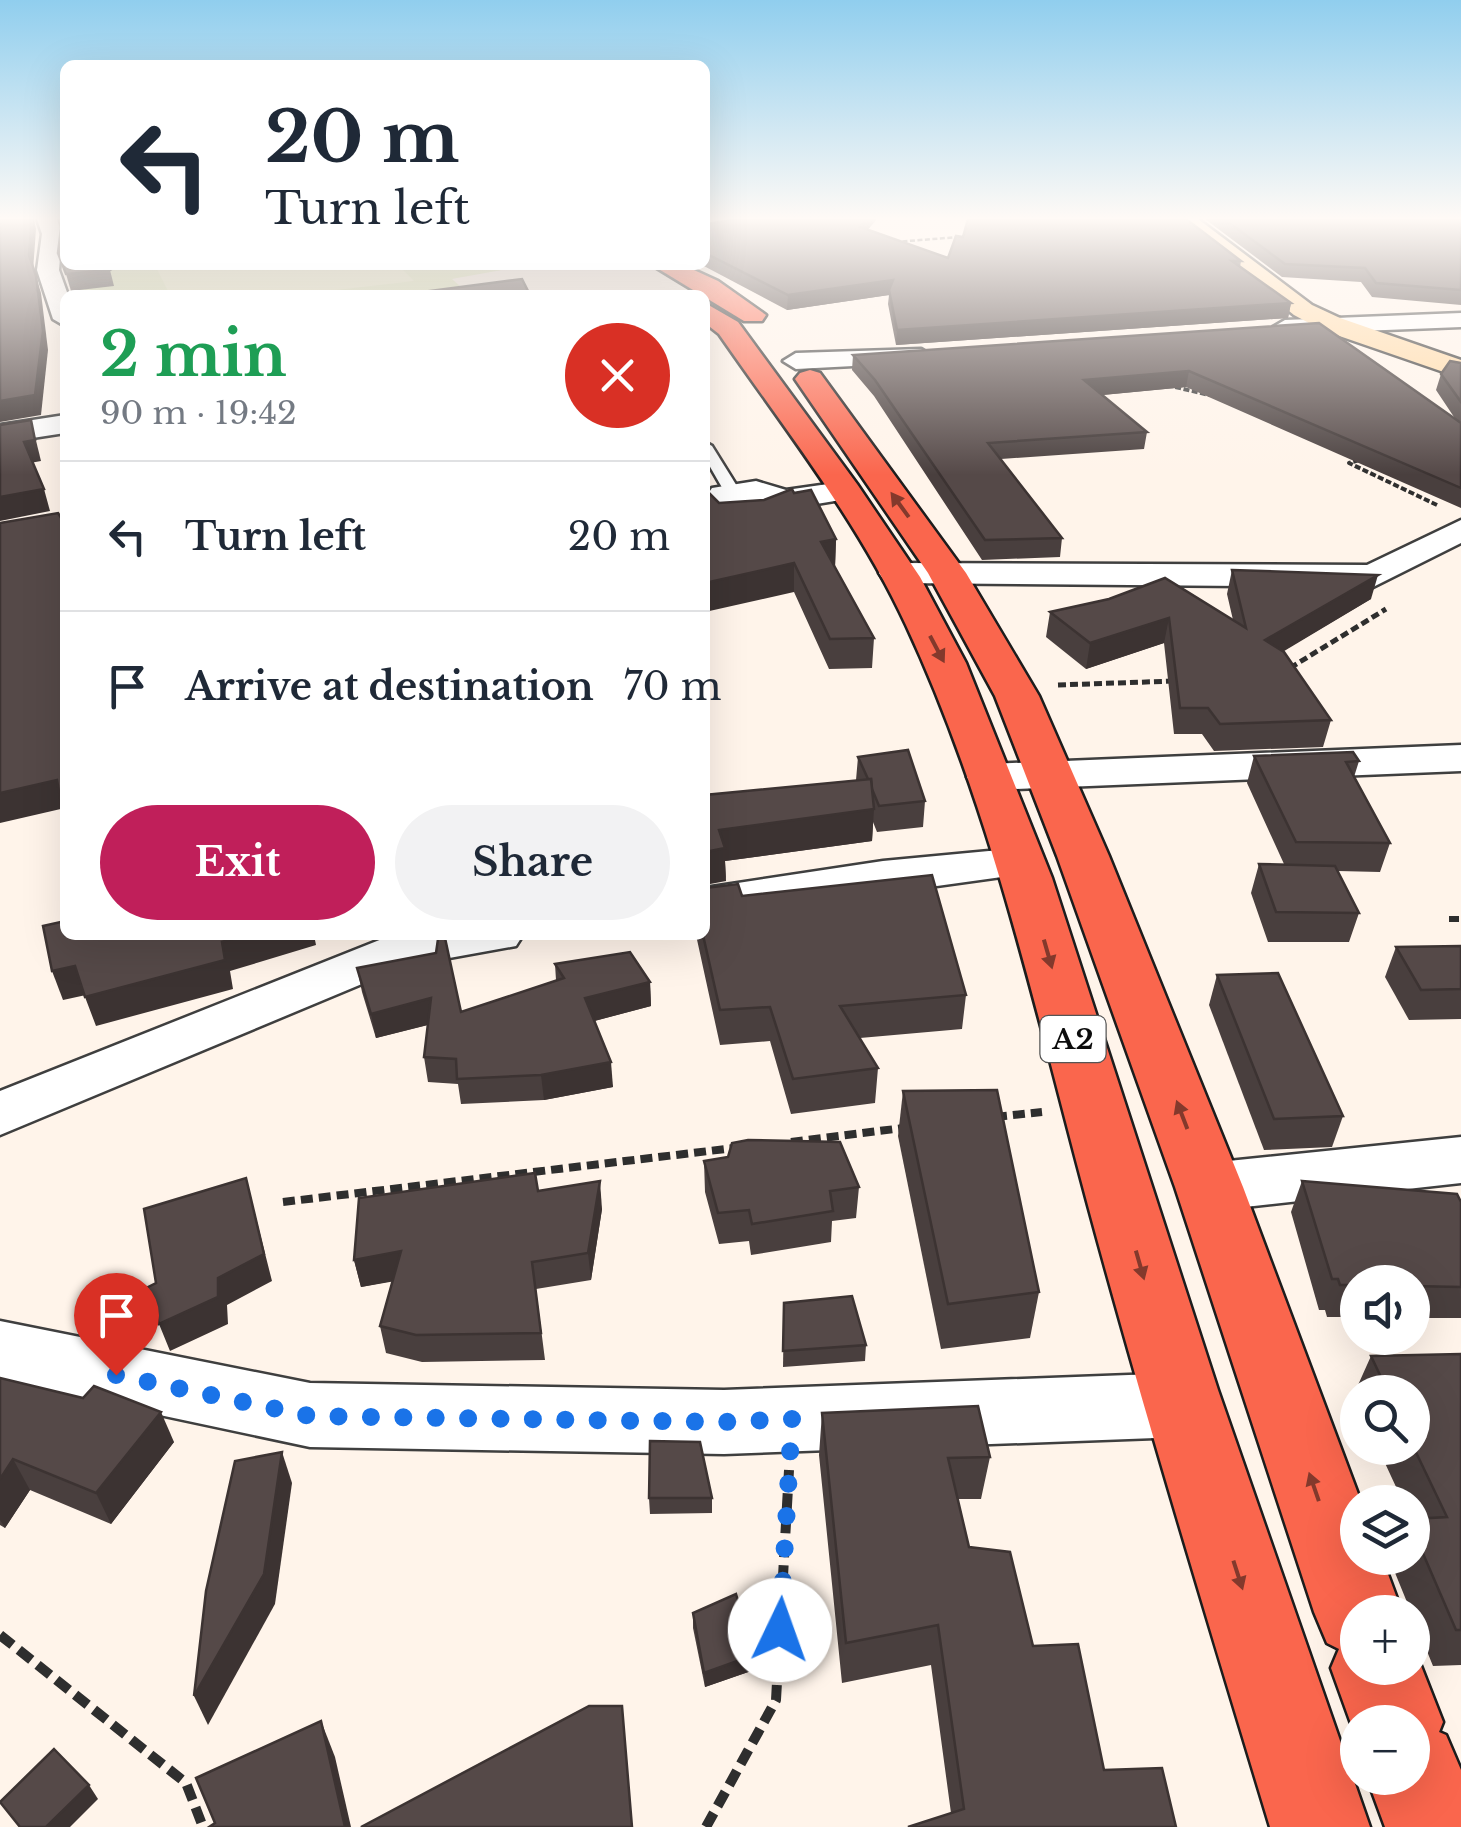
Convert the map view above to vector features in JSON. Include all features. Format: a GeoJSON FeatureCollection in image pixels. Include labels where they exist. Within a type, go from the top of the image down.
{"type":"FeatureCollection","features":[{"type":"Feature","properties":{"kind":"highway","name":"A2"},"geometry":{"type":"LineString","coordinates":[[738,304],[766,325],[796,361],[921,573],[944,660],[1021,862],[1182,1405],[1320,1827]]}},
{"type":"Feature","properties":{"kind":"highway","name":"A2"},"geometry":{"type":"LineString","coordinates":[[710,322],[842,490],[921,573],[1012,687],[1210,1187],[1352,1595]]}},
{"type":"Feature","properties":{"kind":"highway"},"geometry":{"type":"LineString","coordinates":[[1422,1795],[1434,1827]]}},
{"type":"Feature","properties":{"kind":"street"},"geometry":{"type":"LineString","coordinates":[[1300,304],[1461,369]]}},
{"type":"Feature","properties":{"kind":"street"},"geometry":{"type":"LineString","coordinates":[[1317,304],[1344,323],[1461,359]]}},
{"type":"Feature","properties":{"kind":"street"},"geometry":{"type":"LineString","coordinates":[[1257,329],[1461,320]]}},
{"type":"Feature","properties":{"kind":"street"},"geometry":{"type":"LineString","coordinates":[[796,361],[948,356]]}},
{"type":"Feature","properties":{"kind":"street"},"geometry":{"type":"LineString","coordinates":[[0,434],[60,425]]}},
{"type":"Feature","properties":{"kind":"street"},"geometry":{"type":"LineString","coordinates":[[732,492],[756,490],[782,500],[842,490]]}},
{"type":"Feature","properties":{"kind":"street"},"geometry":{"type":"LineString","coordinates":[[921,573],[1372,576],[1453,520]]}},
{"type":"Feature","properties":{"kind":"street"},"geometry":{"type":"LineString","coordinates":[[989,777],[1461,758]]}},
{"type":"Feature","properties":{"kind":"street"},"geometry":{"type":"LineString","coordinates":[[710,902],[882,876],[1021,862]]}},
{"type":"Feature","properties":{"kind":"street"},"geometry":{"type":"LineString","coordinates":[[0,1114],[391,943],[431,940]]}},
{"type":"Feature","properties":{"kind":"street"},"geometry":{"type":"LineString","coordinates":[[1210,1187],[1461,1160]]}},
{"type":"Feature","properties":{"kind":"street"},"geometry":{"type":"LineString","coordinates":[[0,1350],[310,1416],[724,1422],[1182,1405]]}},
{"type":"Feature","properties":{"kind":"lane"},"geometry":{"type":"LineString","coordinates":[[710,455],[732,492]]}},
{"type":"Feature","properties":{"kind":"path"},"geometry":{"type":"LineString","coordinates":[[1160,382],[1212,396]]}},
{"type":"Feature","properties":{"kind":"path"},"geometry":{"type":"LineString","coordinates":[[1363,459],[1350,463],[1453,520]]}},
{"type":"Feature","properties":{"kind":"path"},"geometry":{"type":"LineString","coordinates":[[1276,677],[1393,605]]}},
{"type":"Feature","properties":{"kind":"path"},"geometry":{"type":"LineString","coordinates":[[1012,687],[1182,681]]}},
{"type":"Feature","properties":{"kind":"path"},"geometry":{"type":"LineString","coordinates":[[1449,919],[1461,919]]}},
{"type":"Feature","properties":{"kind":"path"},"geometry":{"type":"LineString","coordinates":[[974,1120],[1093,1106]]}},
{"type":"Feature","properties":{"kind":"path"},"geometry":{"type":"LineString","coordinates":[[777,1143],[915,1127]]}},
{"type":"Feature","properties":{"kind":"path"},"geometry":{"type":"LineString","coordinates":[[283,1202],[737,1148]]}},
{"type":"Feature","properties":{"kind":"path"},"geometry":{"type":"LineString","coordinates":[[706,1827],[776,1700],[792,1419]]}},
{"type":"Feature","properties":{"kind":"path"},"geometry":{"type":"LineString","coordinates":[[0,1635],[186,1784],[203,1827]]}},
{"type":"Feature","properties":{"kind":"building"},"geometry":{"type":"Polygon","coordinates":[[[0,304],[40,304],[43,331],[35,395],[0,401],[0,304]]]}},
{"type":"Feature","properties":{"kind":"building"},"geometry":{"type":"Polygon","coordinates":[[[892,304],[1273,304],[897,330],[892,304]]]}},
{"type":"Feature","properties":{"kind":"building"},"geometry":{"type":"Polygon","coordinates":[[[1319,323],[1461,423],[1461,488],[1189,371],[1084,380],[1147,432],[988,443],[1062,538],[985,540],[875,380],[853,355],[1319,323]]]}},
{"type":"Feature","properties":{"kind":"building"},"geometry":{"type":"Polygon","coordinates":[[[1450,361],[1461,363],[1461,402],[1441,374],[1450,361]]]}},
{"type":"Feature","properties":{"kind":"building"},"geometry":{"type":"Polygon","coordinates":[[[31,420],[35,440],[24,442],[44,489],[0,497],[0,425],[31,420]]]}},
{"type":"Feature","properties":{"kind":"building"},"geometry":{"type":"Polygon","coordinates":[[[792,489],[794,493],[811,490],[836,539],[821,542],[874,638],[830,639],[794,563],[710,582],[710,494],[719,503],[764,500],[792,489]]]}},
{"type":"Feature","properties":{"kind":"building"},"geometry":{"type":"Polygon","coordinates":[[[58,513],[60,516],[60,797],[57,780],[0,793],[0,523],[58,513]]]}},
{"type":"Feature","properties":{"kind":"building"},"geometry":{"type":"Polygon","coordinates":[[[1232,570],[1378,575],[1265,640],[1284,652],[1331,720],[1220,724],[1208,708],[1180,708],[1169,618],[1090,643],[1050,612],[1109,599],[1165,578],[1246,628],[1232,570]]]}},
{"type":"Feature","properties":{"kind":"building"},"geometry":{"type":"Polygon","coordinates":[[[908,750],[925,801],[879,806],[871,779],[858,757],[908,750]]]}},
{"type":"Feature","properties":{"kind":"building"},"geometry":{"type":"Polygon","coordinates":[[[1353,752],[1359,761],[1346,762],[1390,843],[1296,842],[1254,756],[1353,752]]]}},
{"type":"Feature","properties":{"kind":"building"},"geometry":{"type":"Polygon","coordinates":[[[871,779],[874,809],[719,830],[725,848],[710,851],[710,795],[871,779]]]}},
{"type":"Feature","properties":{"kind":"building"},"geometry":{"type":"Polygon","coordinates":[[[1259,864],[1335,866],[1359,913],[1276,912],[1259,864]]]}},
{"type":"Feature","properties":{"kind":"building"},"geometry":{"type":"Polygon","coordinates":[[[932,875],[966,995],[840,1006],[878,1068],[793,1079],[770,1007],[720,1010],[704,940],[710,940],[710,887],[738,884],[742,896],[932,875]]]}},
{"type":"Feature","properties":{"kind":"building"},"geometry":{"type":"Polygon","coordinates":[[[60,922],[60,940],[229,940],[222,942],[225,960],[85,997],[75,966],[52,971],[43,926],[60,922]]]}},
{"type":"Feature","properties":{"kind":"building"},"geometry":{"type":"Polygon","coordinates":[[[438,940],[445,940],[461,1012],[564,978],[555,964],[630,952],[650,982],[585,998],[611,1062],[541,1075],[457,1079],[456,1059],[424,1057],[431,998],[371,1014],[357,968],[436,953],[438,940]]]}},
{"type":"Feature","properties":{"kind":"building"},"geometry":{"type":"Polygon","coordinates":[[[1461,946],[1461,989],[1421,990],[1396,947],[1461,946]]]}},
{"type":"Feature","properties":{"kind":"building"},"geometry":{"type":"Polygon","coordinates":[[[1278,973],[1343,1116],[1274,1119],[1217,975],[1278,973]]]}},
{"type":"Feature","properties":{"kind":"building"},"geometry":{"type":"Polygon","coordinates":[[[997,1090],[1039,1292],[948,1304],[903,1091],[997,1090]]]}},
{"type":"Feature","properties":{"kind":"building"},"geometry":{"type":"Polygon","coordinates":[[[840,1142],[859,1187],[830,1191],[833,1211],[752,1224],[749,1210],[718,1213],[704,1161],[728,1157],[732,1143],[840,1142]]]}},
{"type":"Feature","properties":{"kind":"building"},"geometry":{"type":"Polygon","coordinates":[[[535,1173],[538,1191],[600,1181],[588,1253],[532,1262],[541,1333],[416,1335],[380,1326],[401,1251],[354,1260],[359,1198],[535,1173]]]}},
{"type":"Feature","properties":{"kind":"building"},"geometry":{"type":"Polygon","coordinates":[[[246,1178],[264,1254],[218,1278],[218,1297],[159,1324],[146,1288],[156,1283],[144,1209],[246,1178]]]}},
{"type":"Feature","properties":{"kind":"building"},"geometry":{"type":"Polygon","coordinates":[[[1302,1181],[1457,1194],[1461,1202],[1461,1287],[1430,1286],[1430,1265],[1340,1265],[1340,1285],[1338,1279],[1332,1279],[1302,1181]]]}},
{"type":"Feature","properties":{"kind":"building"},"geometry":{"type":"Polygon","coordinates":[[[852,1296],[866,1345],[783,1351],[784,1303],[852,1296]]]}},
{"type":"Feature","properties":{"kind":"building"},"geometry":{"type":"Polygon","coordinates":[[[1461,1354],[1461,1630],[1456,1630],[1430,1570],[1430,1518],[1447,1517],[1422,1465],[1430,1465],[1430,1375],[1380,1375],[1371,1356],[1461,1354]]]}},
{"type":"Feature","properties":{"kind":"building"},"geometry":{"type":"Polygon","coordinates":[[[0,1378],[83,1398],[94,1386],[161,1412],[96,1493],[13,1459],[0,1479],[0,1378]]]}},
{"type":"Feature","properties":{"kind":"building"},"geometry":{"type":"Polygon","coordinates":[[[978,1406],[990,1457],[948,1458],[969,1547],[1010,1552],[1033,1646],[1078,1644],[1104,1770],[1162,1768],[1176,1827],[908,1827],[964,1809],[938,1625],[846,1643],[822,1413],[978,1406]]]}},
{"type":"Feature","properties":{"kind":"building"},"geometry":{"type":"Polygon","coordinates":[[[650,1441],[700,1442],[712,1498],[649,1498],[650,1441]]]}},
{"type":"Feature","properties":{"kind":"building"},"geometry":{"type":"Polygon","coordinates":[[[282,1452],[264,1574],[194,1696],[206,1591],[235,1461],[282,1452]]]}},
{"type":"Feature","properties":{"kind":"building"},"geometry":{"type":"Polygon","coordinates":[[[736,1594],[754,1655],[704,1673],[693,1613],[736,1594]]]}},
{"type":"Feature","properties":{"kind":"building"},"geometry":{"type":"Polygon","coordinates":[[[589,1706],[622,1706],[632,1827],[361,1827],[589,1706]]]}},
{"type":"Feature","properties":{"kind":"building"},"geometry":{"type":"Polygon","coordinates":[[[321,1721],[345,1827],[209,1827],[215,1823],[196,1778],[321,1721]]]}},
{"type":"Feature","properties":{"kind":"building"},"geometry":{"type":"Polygon","coordinates":[[[54,1749],[89,1785],[46,1827],[20,1827],[0,1802],[54,1749]]]}},
{"type":"Feature","properties":{"kind":"route"},"geometry":{"type":"LineString","coordinates":[[116,1375],[310,1416],[724,1422],[792,1419],[780,1630]]}}]}
